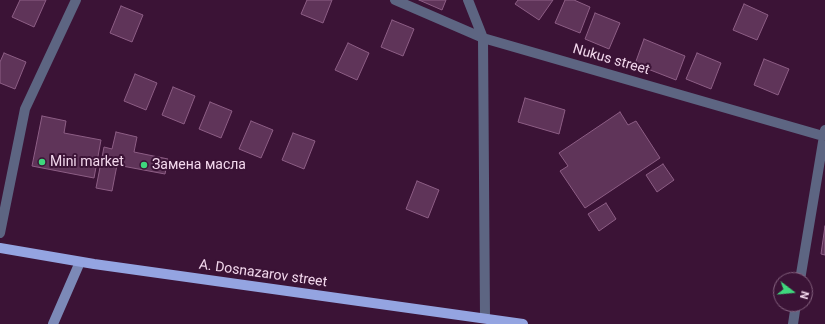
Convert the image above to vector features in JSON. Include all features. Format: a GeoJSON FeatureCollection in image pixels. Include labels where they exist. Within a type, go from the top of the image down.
{"type":"FeatureCollection","features":[{"type":"Feature","properties":{"kind":"main road","name":"A. Dosnazarov street"},"geometry":{"type":"LineString","coordinates":[[0,248],[80,262],[523,324]]}},
{"type":"Feature","properties":{"kind":"street"},"geometry":{"type":"LineString","coordinates":[[0,234],[25,109],[76,0]]}},
{"type":"Feature","properties":{"kind":"street","name":"Nukus street"},"geometry":{"type":"LineString","coordinates":[[395,0],[483,38],[824,133]]}},
{"type":"Feature","properties":{"kind":"street"},"geometry":{"type":"LineString","coordinates":[[468,0],[483,38],[485,318]]}},
{"type":"Feature","properties":{"kind":"street"},"geometry":{"type":"LineString","coordinates":[[801,272],[824,133]]}},
{"type":"Feature","properties":{"kind":"street"},"geometry":{"type":"LineString","coordinates":[[53,324],[80,262]]}},
{"type":"Feature","properties":{"kind":"street"},"geometry":{"type":"LineString","coordinates":[[793,324],[795,312]]}},
{"type":"Feature","properties":{"kind":"building"},"geometry":{"type":"Polygon","coordinates":[[[20,0],[46,0],[34,27],[12,17],[20,0]]]}},
{"type":"Feature","properties":{"kind":"building"},"geometry":{"type":"Polygon","coordinates":[[[307,0],[332,0],[323,23],[301,14],[307,0]]]}},
{"type":"Feature","properties":{"kind":"building"},"geometry":{"type":"Polygon","coordinates":[[[419,0],[446,0],[442,10],[419,0]]]}},
{"type":"Feature","properties":{"kind":"building"},"geometry":{"type":"Polygon","coordinates":[[[518,0],[553,0],[539,20],[515,4],[518,0]]]}},
{"type":"Feature","properties":{"kind":"building"},"geometry":{"type":"Polygon","coordinates":[[[565,0],[574,0],[590,7],[580,33],[555,23],[565,0]]]}},
{"type":"Feature","properties":{"kind":"building"},"geometry":{"type":"Polygon","coordinates":[[[744,4],[768,15],[757,40],[733,30],[744,4]]]}},
{"type":"Feature","properties":{"kind":"building"},"geometry":{"type":"Polygon","coordinates":[[[121,6],[143,15],[132,42],[110,33],[121,6]]]}},
{"type":"Feature","properties":{"kind":"building"},"geometry":{"type":"Polygon","coordinates":[[[595,13],[620,23],[609,49],[585,39],[595,13]]]}},
{"type":"Feature","properties":{"kind":"building"},"geometry":{"type":"Polygon","coordinates":[[[392,20],[414,29],[403,56],[381,47],[392,20]]]}},
{"type":"Feature","properties":{"kind":"building"},"geometry":{"type":"Polygon","coordinates":[[[644,39],[685,56],[676,80],[635,64],[644,39]]]}},
{"type":"Feature","properties":{"kind":"building"},"geometry":{"type":"Polygon","coordinates":[[[348,43],[369,53],[357,80],[335,70],[348,43]]]}},
{"type":"Feature","properties":{"kind":"building"},"geometry":{"type":"Polygon","coordinates":[[[4,53],[26,62],[15,89],[0,83],[0,62],[4,53]]]}},
{"type":"Feature","properties":{"kind":"building"},"geometry":{"type":"Polygon","coordinates":[[[697,53],[721,63],[711,89],[686,79],[697,53]]]}},
{"type":"Feature","properties":{"kind":"building"},"geometry":{"type":"Polygon","coordinates":[[[764,59],[789,69],[778,95],[754,85],[764,59]]]}},
{"type":"Feature","properties":{"kind":"building"},"geometry":{"type":"Polygon","coordinates":[[[135,74],[157,83],[146,110],[124,101],[135,74]]]}},
{"type":"Feature","properties":{"kind":"building"},"geometry":{"type":"Polygon","coordinates":[[[173,87],[195,96],[184,124],[162,115],[173,87]]]}},
{"type":"Feature","properties":{"kind":"building"},"geometry":{"type":"Polygon","coordinates":[[[525,98],[565,110],[559,134],[518,122],[525,98]]]}},
{"type":"Feature","properties":{"kind":"building"},"geometry":{"type":"Polygon","coordinates":[[[210,102],[232,111],[221,138],[199,129],[210,102]]]}},
{"type":"Feature","properties":{"kind":"building"},"geometry":{"type":"Polygon","coordinates":[[[620,112],[628,125],[636,121],[660,158],[585,208],[560,171],[568,166],[559,153],[620,112]]]}},
{"type":"Feature","properties":{"kind":"building"},"geometry":{"type":"Polygon","coordinates":[[[42,116],[66,121],[64,133],[101,140],[94,178],[32,166],[42,116]]]}},
{"type":"Feature","properties":{"kind":"building"},"geometry":{"type":"Polygon","coordinates":[[[251,121],[273,130],[261,158],[239,149],[251,121]]]}},
{"type":"Feature","properties":{"kind":"building"},"geometry":{"type":"Polygon","coordinates":[[[116,132],[137,137],[134,152],[168,159],[165,174],[117,165],[112,191],[96,188],[104,147],[112,149],[116,132]]]}},
{"type":"Feature","properties":{"kind":"building"},"geometry":{"type":"Polygon","coordinates":[[[293,133],[315,141],[304,169],[282,160],[293,133]]]}},
{"type":"Feature","properties":{"kind":"building"},"geometry":{"type":"Polygon","coordinates":[[[663,164],[674,180],[657,192],[646,175],[663,164]]]}},
{"type":"Feature","properties":{"kind":"building"},"geometry":{"type":"Polygon","coordinates":[[[417,181],[439,190],[428,218],[406,209],[417,181]]]}},
{"type":"Feature","properties":{"kind":"building"},"geometry":{"type":"Polygon","coordinates":[[[606,203],[616,219],[599,231],[588,214],[606,203]]]}},
{"type":"Feature","properties":{"kind":"building"},"geometry":{"type":"Polygon","coordinates":[[[825,226],[825,255],[821,254],[825,226]]]}},
{"type":"Feature","properties":{"kind":"place","name":"Mini market"},"geometry":{"type":"Point","coordinates":[42,162]}},
{"type":"Feature","properties":{"kind":"place","name":"Замена масла"},"geometry":{"type":"Point","coordinates":[144,165]}}]}
